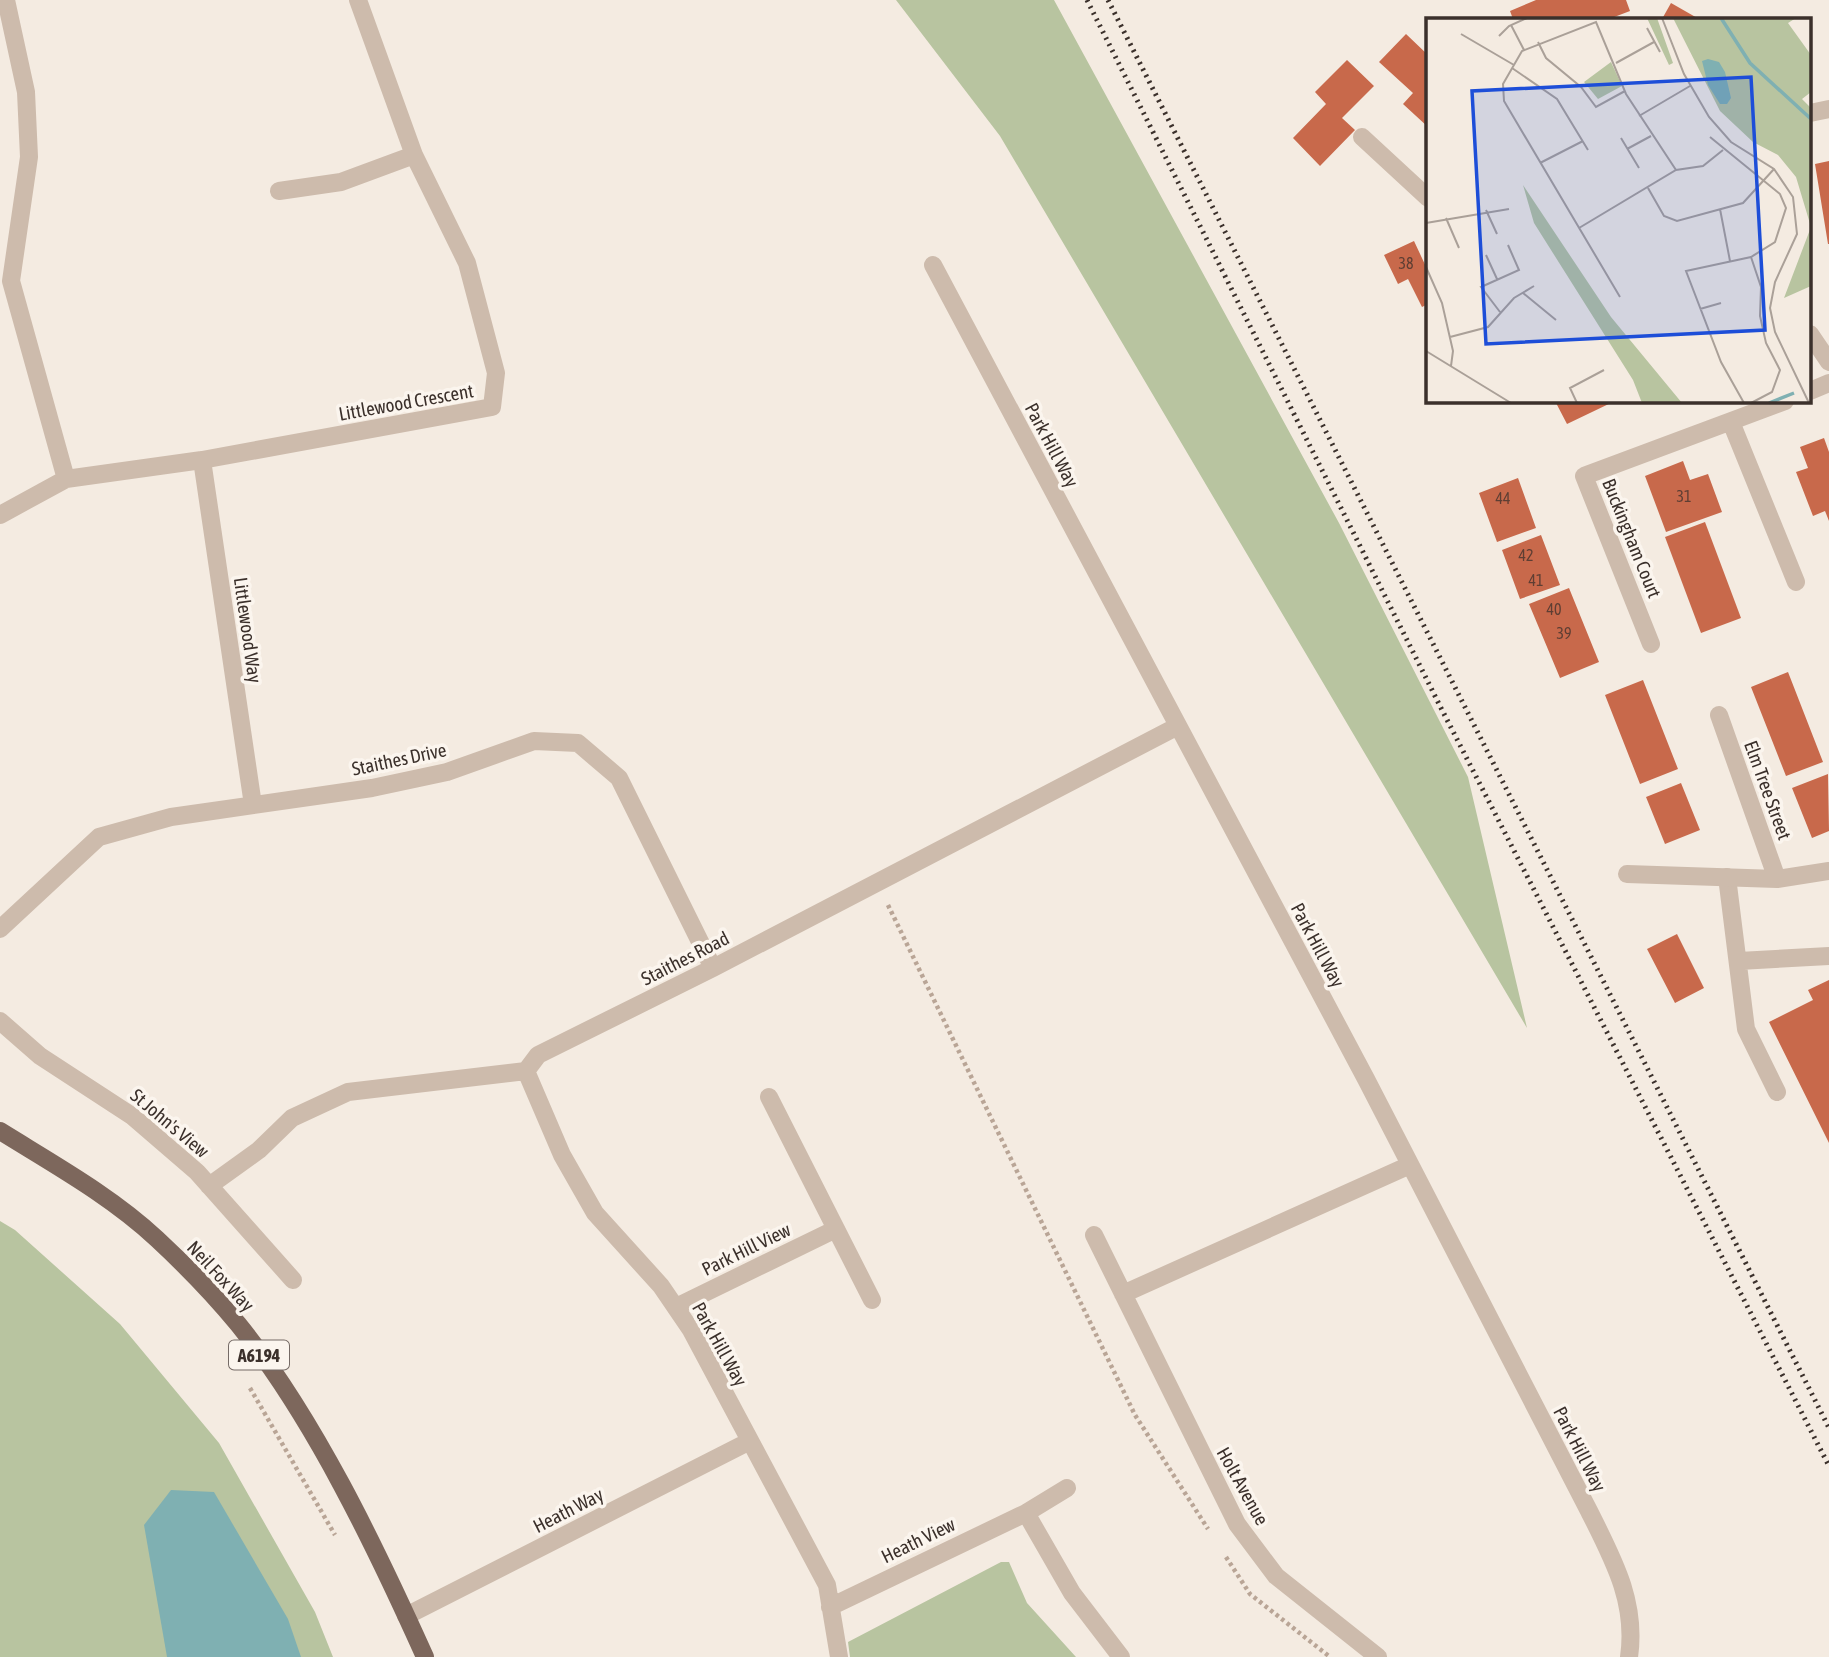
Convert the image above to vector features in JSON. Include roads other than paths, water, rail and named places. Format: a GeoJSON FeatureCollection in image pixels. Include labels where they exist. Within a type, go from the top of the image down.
{"type":"FeatureCollection","features":[{"type":"Feature","properties":{"kind":"main road","name":"Neil Fox Way"},"geometry":{"type":"LineString","coordinates":[[0,1130],[87,1185],[156,1238],[238,1324],[294,1406],[344,1490],[425,1657]]}},
{"type":"Feature","properties":{"kind":"street"},"geometry":{"type":"LineString","coordinates":[[6,0],[26,92],[29,157],[11,281],[66,479]]}},
{"type":"Feature","properties":{"kind":"street","name":"Littlewood Crescent"},"geometry":{"type":"LineString","coordinates":[[0,515],[66,479],[202,460],[492,407],[496,373],[467,263],[414,155],[358,0]]}},
{"type":"Feature","properties":{"kind":"street"},"geometry":{"type":"LineString","coordinates":[[1812,112],[1829,108]]}},
{"type":"Feature","properties":{"kind":"street"},"geometry":{"type":"LineString","coordinates":[[1362,137],[1426,196]]}},
{"type":"Feature","properties":{"kind":"street"},"geometry":{"type":"LineString","coordinates":[[279,191],[341,182],[414,155]]}},
{"type":"Feature","properties":{"kind":"street","name":"Park Hill Way"},"geometry":{"type":"LineString","coordinates":[[933,265],[1410,1165],[1625,1583],[1633,1632],[1629,1657]]}},
{"type":"Feature","properties":{"kind":"street"},"geometry":{"type":"LineString","coordinates":[[1812,337],[1829,362]]}},
{"type":"Feature","properties":{"kind":"street"},"geometry":{"type":"LineString","coordinates":[[1812,390],[1829,383]]}},
{"type":"Feature","properties":{"kind":"street","name":"Buckingham Court"},"geometry":{"type":"LineString","coordinates":[[1651,644],[1584,476],[1782,402]]}},
{"type":"Feature","properties":{"kind":"street"},"geometry":{"type":"LineString","coordinates":[[1731,422],[1796,582]]}},
{"type":"Feature","properties":{"kind":"street","name":"Littlewood Way"},"geometry":{"type":"LineString","coordinates":[[202,460],[253,805]]}},
{"type":"Feature","properties":{"kind":"street","name":"Elm Tree Street"},"geometry":{"type":"LineString","coordinates":[[1719,715],[1777,879]]}},
{"type":"Feature","properties":{"kind":"street","name":"Staithes Road"},"geometry":{"type":"LineString","coordinates":[[526,1072],[538,1055],[713,968],[1178,726]]}},
{"type":"Feature","properties":{"kind":"street","name":"Staithes Drive"},"geometry":{"type":"LineString","coordinates":[[0,929],[99,837],[171,817],[372,788],[447,772],[534,741],[578,743],[619,778],[713,968]]}},
{"type":"Feature","properties":{"kind":"street"},"geometry":{"type":"LineString","coordinates":[[1627,874],[1777,879],[1829,871]]}},
{"type":"Feature","properties":{"kind":"street"},"geometry":{"type":"LineString","coordinates":[[1727,877],[1746,1029],[1777,1092]]}},
{"type":"Feature","properties":{"kind":"street"},"geometry":{"type":"LineString","coordinates":[[1739,961],[1829,956]]}},
{"type":"Feature","properties":{"kind":"street","name":"St John's View"},"geometry":{"type":"LineString","coordinates":[[0,1021],[40,1056],[132,1116],[197,1171],[293,1280]]}},
{"type":"Feature","properties":{"kind":"street"},"geometry":{"type":"LineString","coordinates":[[209,1186],[259,1150],[292,1118],[348,1093],[526,1072]]}},
{"type":"Feature","properties":{"kind":"street","name":"Park Hill Way"},"geometry":{"type":"LineString","coordinates":[[526,1072],[562,1155],[595,1213],[661,1286],[676,1307],[827,1585],[839,1657]]}},
{"type":"Feature","properties":{"kind":"street"},"geometry":{"type":"LineString","coordinates":[[769,1097],[872,1300]]}},
{"type":"Feature","properties":{"kind":"street"},"geometry":{"type":"LineString","coordinates":[[1123,1294],[1410,1165]]}},
{"type":"Feature","properties":{"kind":"street","name":"Park Hill View"},"geometry":{"type":"LineString","coordinates":[[676,1307],[836,1228]]}},
{"type":"Feature","properties":{"kind":"street","name":"Holt Avenue"},"geometry":{"type":"LineString","coordinates":[[1094,1235],[1237,1524],[1276,1576],[1378,1657]]}},
{"type":"Feature","properties":{"kind":"street","name":"Heath Way"},"geometry":{"type":"LineString","coordinates":[[406,1616],[748,1442]]}},
{"type":"Feature","properties":{"kind":"street","name":"Heath View"},"geometry":{"type":"LineString","coordinates":[[830,1607],[1026,1513],[1067,1488]]}},
{"type":"Feature","properties":{"kind":"street"},"geometry":{"type":"LineString","coordinates":[[1026,1513],[1072,1593],[1121,1657]]}},
{"type":"Feature","properties":{"kind":"water"},"geometry":{"type":"Polygon","coordinates":[[[171,1490],[214,1492],[288,1619],[301,1657],[167,1657],[144,1525],[171,1490]]]}},
{"type":"Feature","properties":{"kind":"railway"},"geometry":{"type":"LineString","coordinates":[[1087,0],[1441,708],[1829,1466]]}},
{"type":"Feature","properties":{"kind":"railway"},"geometry":{"type":"LineString","coordinates":[[1108,0],[1829,1428]]}}]}
